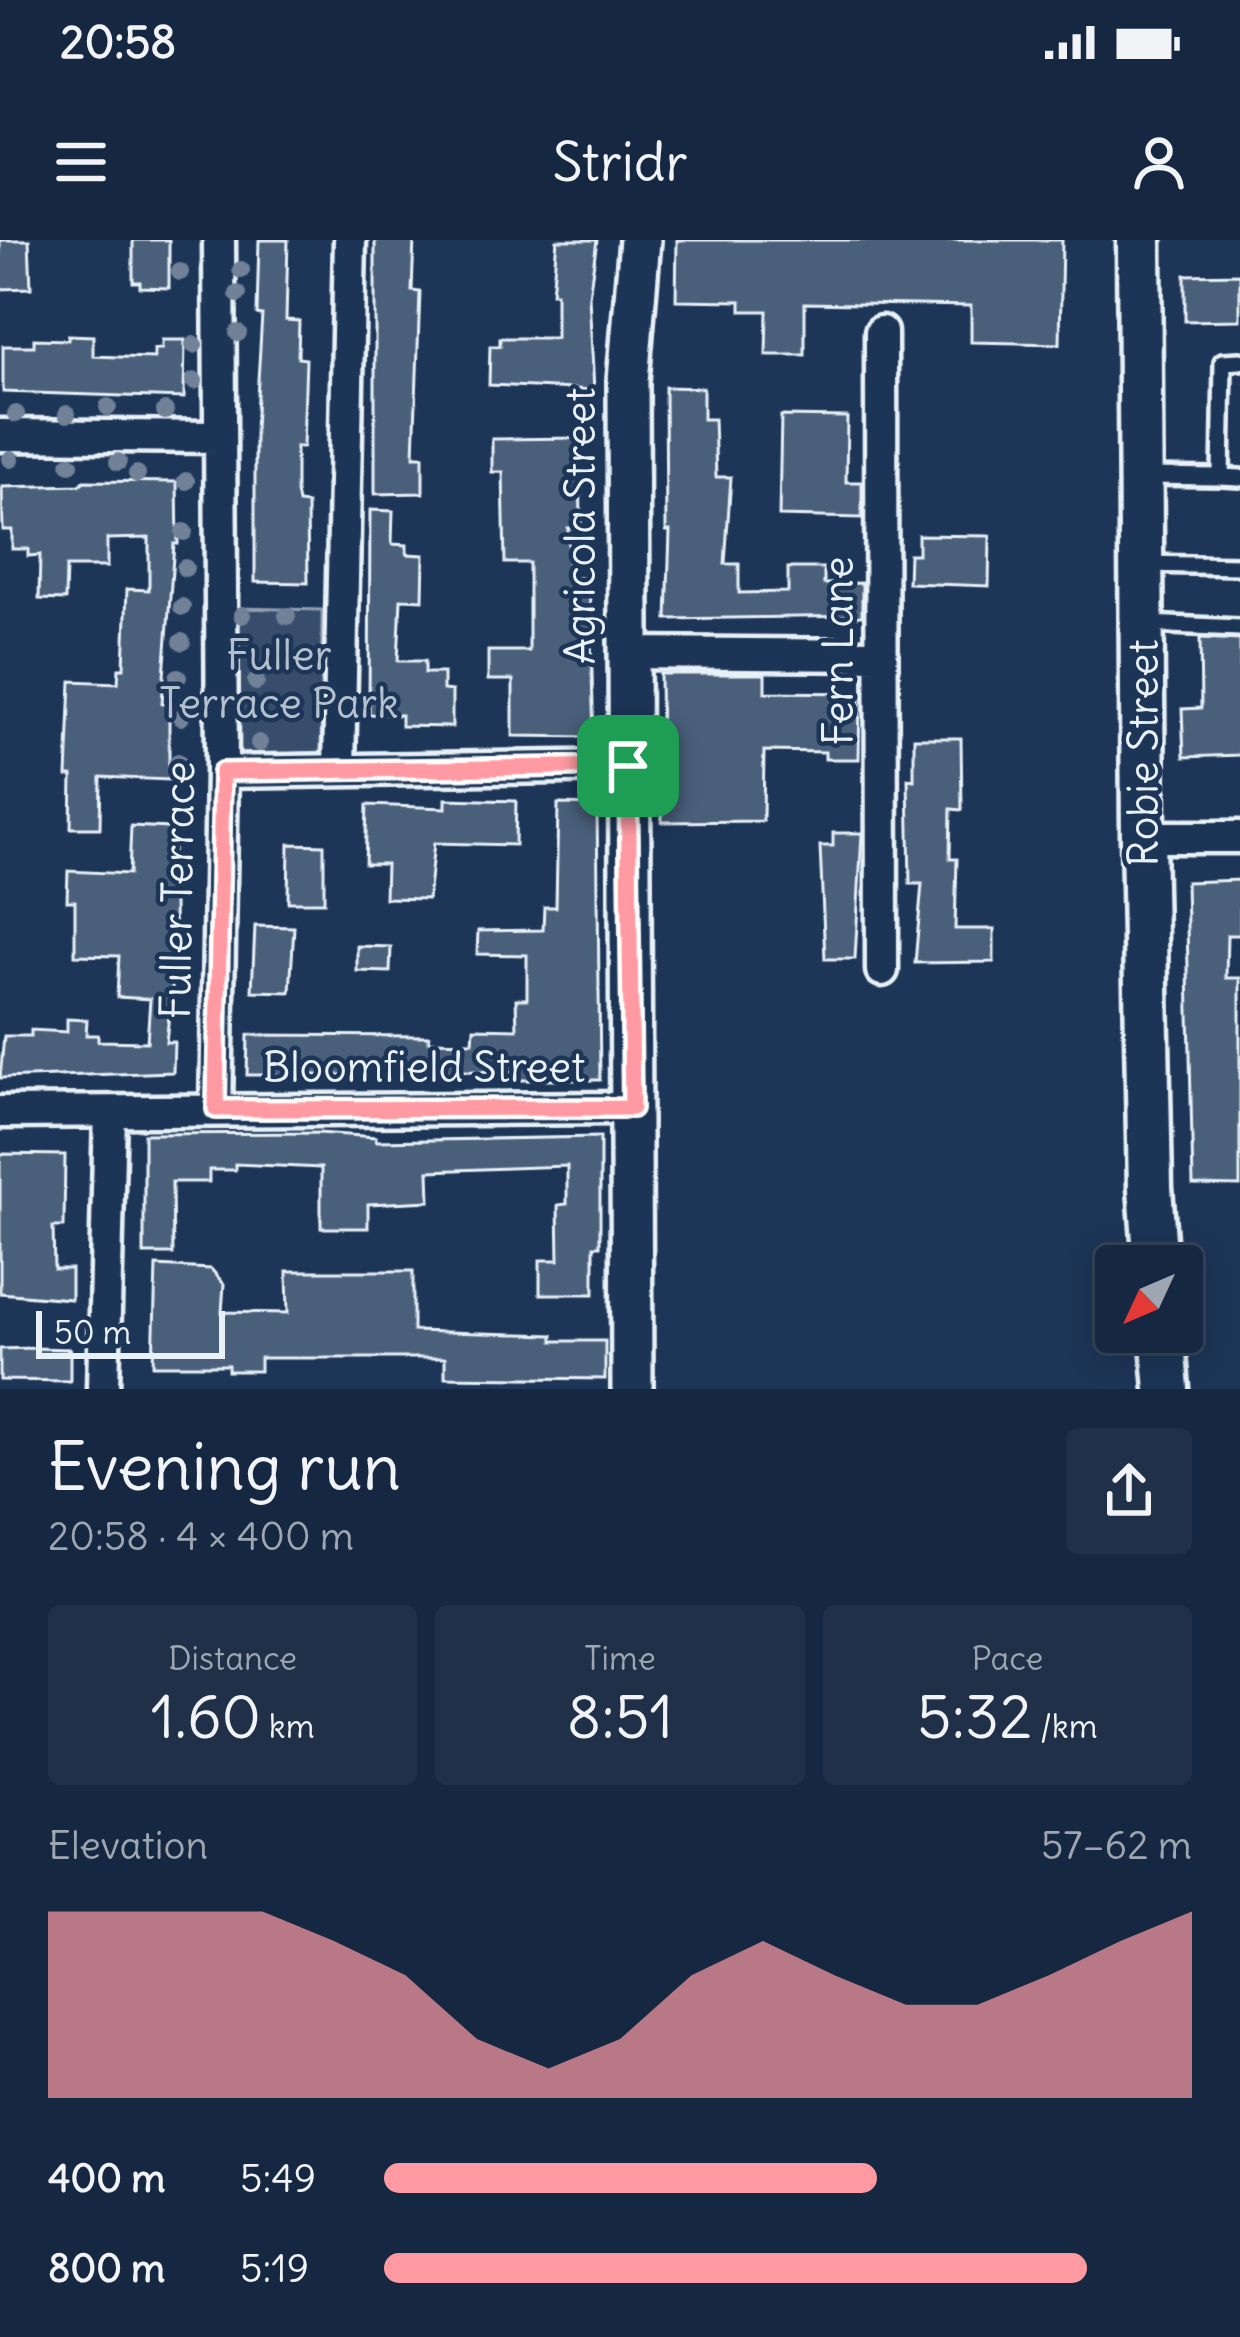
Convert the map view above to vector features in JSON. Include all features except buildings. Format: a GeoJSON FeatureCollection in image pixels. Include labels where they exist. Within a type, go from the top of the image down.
{"type":"FeatureCollection","features":[{"type":"Feature","properties":{"kind":"main road","name":"Robie Street"},"geometry":{"type":"LineString","coordinates":[[1139,240],[1143,837],[1154,1245]]}},
{"type":"Feature","properties":{"kind":"main road"},"geometry":{"type":"LineString","coordinates":[[1164,1353],[1167,1389]]}},
{"type":"Feature","properties":{"kind":"street","name":"Fuller Terrace"},"geometry":{"type":"LineString","coordinates":[[216,1109],[222,772],[219,240]]}},
{"type":"Feature","properties":{"kind":"street"},"geometry":{"type":"LineString","coordinates":[[339,770],[350,240]]}},
{"type":"Feature","properties":{"kind":"street","name":"Agricola Street"},"geometry":{"type":"LineString","coordinates":[[632,1389],[628,381],[640,240]]}},
{"type":"Feature","properties":{"kind":"street","name":"Fern Lane"},"geometry":{"type":"LineString","coordinates":[[880,332],[882,970]]}},
{"type":"Feature","properties":{"kind":"street"},"geometry":{"type":"LineString","coordinates":[[0,435],[219,437]]}},
{"type":"Feature","properties":{"kind":"street"},"geometry":{"type":"LineString","coordinates":[[627,653],[880,655]]}},
{"type":"Feature","properties":{"kind":"street"},"geometry":{"type":"LineString","coordinates":[[222,772],[628,766]]}},
{"type":"Feature","properties":{"kind":"street"},"geometry":{"type":"LineString","coordinates":[[1143,837],[1240,837]]}},
{"type":"Feature","properties":{"kind":"street","name":"Bloomfield Street"},"geometry":{"type":"LineString","coordinates":[[0,1112],[632,1108]]}},
{"type":"Feature","properties":{"kind":"street"},"geometry":{"type":"LineString","coordinates":[[103,1389],[110,1112]]}},
{"type":"Feature","properties":{"kind":"lane"},"geometry":{"type":"LineString","coordinates":[[1221,477],[1223,362],[1240,361]]}},
{"type":"Feature","properties":{"kind":"lane"},"geometry":{"type":"LineString","coordinates":[[1140,476],[1240,478]]}},
{"type":"Feature","properties":{"kind":"lane"},"geometry":{"type":"LineString","coordinates":[[1141,564],[1240,566]]}},
{"type":"Feature","properties":{"kind":"lane"},"geometry":{"type":"LineString","coordinates":[[1143,624],[1240,628]]}},
{"type":"Feature","properties":{"kind":"green space","name":"Fuller Terrace Park"},"geometry":{"type":"Polygon","coordinates":[[[236,608],[322,610],[321,752],[235,756],[236,608]]]}},
{"type":"Feature","properties":{"kind":"route"},"geometry":{"type":"LineString","coordinates":[[628,766],[632,1108],[216,1109],[222,772],[628,766]]}}]}
